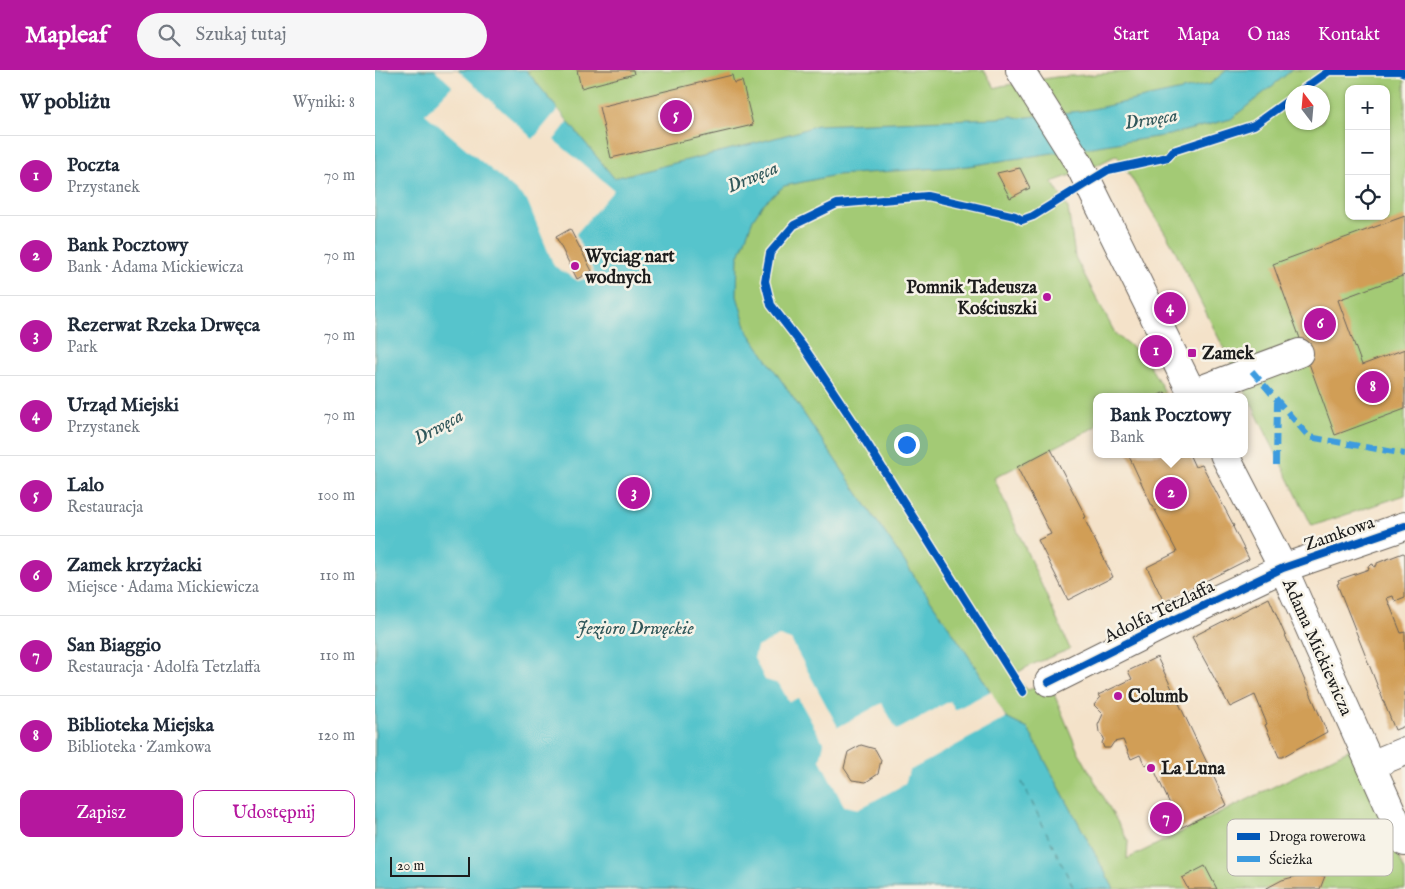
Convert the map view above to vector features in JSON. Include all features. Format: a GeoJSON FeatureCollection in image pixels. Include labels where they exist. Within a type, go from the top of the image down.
{"type":"FeatureCollection","features":[{"type":"Feature","properties":{"kind":"main road"},"geometry":{"type":"LineString","coordinates":[[1027,80],[1078,162],[1192,393]]}},
{"type":"Feature","properties":{"kind":"main road"},"geometry":{"type":"LineString","coordinates":[[1198,393],[1299,353]]}},
{"type":"Feature","properties":{"kind":"main road","name":"Adama Mickiewicza"},"geometry":{"type":"LineString","coordinates":[[1226,458],[1283,568],[1405,842]]}},
{"type":"Feature","properties":{"kind":"main road","name":"Zamkowa"},"geometry":{"type":"LineString","coordinates":[[1283,568],[1405,526]]}},
{"type":"Feature","properties":{"kind":"main road","name":"Adolfa Tetzlaffa"},"geometry":{"type":"LineString","coordinates":[[1049,682],[1283,568]]}},
{"type":"Feature","properties":{"kind":"main road"},"geometry":{"type":"LineString","coordinates":[[1371,765],[1405,751]]}},
{"type":"Feature","properties":{"kind":"green space"},"geometry":{"type":"Polygon","coordinates":[[[375,70],[984,70],[995,88],[1056,77],[1155,70],[1405,70],[1405,495],[1312,526],[1248,397],[1248,393],[1246,393],[1172,244],[1117,155],[1095,166],[1052,182],[1068,208],[1075,257],[1116,335],[1144,356],[1165,392],[1093,393],[1093,428],[994,478],[1070,649],[1031,665],[1013,675],[1028,690],[1049,682],[1077,749],[1128,841],[1127,859],[1352,748],[1383,819],[1227,819],[1227,876],[1393,876],[1393,843],[1405,871],[1405,889],[375,889],[375,70]]]}},
{"type":"Feature","properties":{"kind":"water","name":"Jezioro Drwęckie"},"geometry":{"type":"Polygon","coordinates":[[[375,70],[526,70],[614,178],[760,142],[817,125],[1012,116],[1020,118],[1088,110],[1210,84],[1227,70],[1292,70],[1231,119],[1169,135],[968,166],[836,175],[784,186],[763,204],[753,219],[738,258],[737,296],[747,330],[972,661],[1006,718],[1028,729],[1114,889],[375,889],[375,70]]]}},
{"type":"Feature","properties":{"kind":"pier"},"geometry":{"type":"Polygon","coordinates":[[[435,70],[458,70],[533,139],[558,109],[568,122],[554,140],[614,190],[576,234],[595,275],[578,281],[554,266],[527,200],[425,114],[452,86],[435,70]]]}},
{"type":"Feature","properties":{"kind":"pier"},"geometry":{"type":"Polygon","coordinates":[[[779,636],[791,640],[838,727],[882,703],[897,730],[950,701],[955,710],[991,691],[1006,718],[909,771],[905,784],[859,809],[844,806],[820,760],[824,744],[798,698],[789,702],[779,684],[765,680],[754,658],[757,647],[779,636]]]}},
{"type":"Feature","properties":{"kind":"building"},"geometry":{"type":"Polygon","coordinates":[[[577,70],[633,70],[634,74],[581,88],[577,70]]]}},
{"type":"Feature","properties":{"kind":"building"},"geometry":{"type":"Polygon","coordinates":[[[732,75],[734,83],[742,81],[753,125],[611,158],[599,107],[732,75]]]}},
{"type":"Feature","properties":{"kind":"building"},"geometry":{"type":"Polygon","coordinates":[[[1020,168],[1030,188],[1010,198],[997,173],[1020,168]]]}},
{"type":"Feature","properties":{"kind":"building"},"geometry":{"type":"Polygon","coordinates":[[[1405,216],[1405,275],[1338,300],[1362,365],[1405,349],[1405,409],[1335,435],[1273,264],[1405,216]]]}},
{"type":"Feature","properties":{"kind":"building"},"geometry":{"type":"Polygon","coordinates":[[[570,229],[592,271],[577,279],[556,237],[570,229]]]}},
{"type":"Feature","properties":{"kind":"building"},"geometry":{"type":"Polygon","coordinates":[[[1051,449],[1086,517],[1084,518],[1113,577],[1068,600],[1038,540],[1051,534],[1017,467],[1051,449]]]}},
{"type":"Feature","properties":{"kind":"building"},"geometry":{"type":"Polygon","coordinates":[[[1130,458],[1191,458],[1195,467],[1202,465],[1249,559],[1164,602],[1147,567],[1177,552],[1152,506],[1130,458]]]}},
{"type":"Feature","properties":{"kind":"building"},"geometry":{"type":"Polygon","coordinates":[[[1403,553],[1405,554],[1405,598],[1395,602],[1393,596],[1387,598],[1401,633],[1405,632],[1405,726],[1395,730],[1337,584],[1339,583],[1338,580],[1369,569],[1368,566],[1373,564],[1374,567],[1377,563],[1403,553]]]}},
{"type":"Feature","properties":{"kind":"building"},"geometry":{"type":"Polygon","coordinates":[[[1269,598],[1327,732],[1282,757],[1279,757],[1275,748],[1255,695],[1230,707],[1192,637],[1269,598]]]}},
{"type":"Feature","properties":{"kind":"building"},"geometry":{"type":"Polygon","coordinates":[[[1157,657],[1227,805],[1176,830],[1165,806],[1170,804],[1151,763],[1145,765],[1140,755],[1131,759],[1123,740],[1114,742],[1110,748],[1104,748],[1102,743],[1104,738],[1099,732],[1098,725],[1103,714],[1094,705],[1100,698],[1098,695],[1132,679],[1128,671],[1157,657]]]}},
{"type":"Feature","properties":{"kind":"building"},"geometry":{"type":"Polygon","coordinates":[[[861,745],[875,749],[881,760],[878,774],[866,782],[852,780],[844,768],[848,752],[861,745]]]}},
{"type":"Feature","properties":{"kind":"building"},"geometry":{"type":"Polygon","coordinates":[[[1205,866],[1217,889],[1188,889],[1182,878],[1205,866]]]}},
{"type":"Feature","properties":{"kind":"building"},"geometry":{"type":"Polygon","coordinates":[[[1297,876],[1325,876],[1320,889],[1265,889],[1282,880],[1297,876]]]}},
{"type":"Feature","properties":{"kind":"ferry route"},"geometry":{"type":"LineString","coordinates":[[1022,782],[1074,889]]}},
{"type":"Feature","properties":{"kind":"marked path"},"geometry":{"type":"LineString","coordinates":[[1252,371],[1309,437],[1405,454]]}},
{"type":"Feature","properties":{"kind":"marked path"},"geometry":{"type":"LineString","coordinates":[[1276,465],[1277,402]]}},
{"type":"Feature","properties":{"kind":"cycle path"},"geometry":{"type":"LineString","coordinates":[[1309,85],[1329,71],[1399,71],[1405,73]]}},
{"type":"Feature","properties":{"kind":"cycle path"},"geometry":{"type":"LineString","coordinates":[[1023,692],[851,418],[805,349],[771,305],[765,281],[770,253],[794,225],[837,204],[927,196],[1015,216],[1022,220],[1033,216],[1108,170],[1168,157],[1173,151],[1254,125],[1285,103]]}},
{"type":"Feature","properties":{"kind":"cycle path"},"geometry":{"type":"LineString","coordinates":[[1049,682],[1283,568],[1405,526]]}},
{"type":"Feature","properties":{"kind":"place","name":"Lalo"},"geometry":{"type":"Point","coordinates":[676,116]}},
{"type":"Feature","properties":{"kind":"place","name":"Wyciąg nart wodnych"},"geometry":{"type":"Point","coordinates":[575,266]}},
{"type":"Feature","properties":{"kind":"place","name":"Pomnik Tadeusza Kościuszki"},"geometry":{"type":"Point","coordinates":[1047,297]}},
{"type":"Feature","properties":{"kind":"place","name":"Urząd Miejski"},"geometry":{"type":"Point","coordinates":[1170,308]}},
{"type":"Feature","properties":{"kind":"place","name":"Zamek krzyżacki"},"geometry":{"type":"Point","coordinates":[1320,324]}},
{"type":"Feature","properties":{"kind":"place","name":"Poczta"},"geometry":{"type":"Point","coordinates":[1156,351]}},
{"type":"Feature","properties":{"kind":"place","name":"Zamek"},"geometry":{"type":"Point","coordinates":[1192,353]}},
{"type":"Feature","properties":{"kind":"place","name":"Biblioteka Miejska"},"geometry":{"type":"Point","coordinates":[1373,387]}},
{"type":"Feature","properties":{"kind":"place","name":"Rezerwat Rzeka Drwęca"},"geometry":{"type":"Point","coordinates":[634,493]}},
{"type":"Feature","properties":{"kind":"place","name":"Bank Pocztowy"},"geometry":{"type":"Point","coordinates":[1171,493]}},
{"type":"Feature","properties":{"kind":"place","name":"Columb"},"geometry":{"type":"Point","coordinates":[1118,696]}},
{"type":"Feature","properties":{"kind":"place","name":"La Luna"},"geometry":{"type":"Point","coordinates":[1151,768]}},
{"type":"Feature","properties":{"kind":"place","name":"San Biaggio"},"geometry":{"type":"Point","coordinates":[1166,818]}},
{"type":"Feature","properties":{"kind":"water label","name":"Drwęca"},"geometry":{"type":"Point","coordinates":[1151,118]}},
{"type":"Feature","properties":{"kind":"water label","name":"Drwęca"},"geometry":{"type":"Point","coordinates":[752,176]}},
{"type":"Feature","properties":{"kind":"water label","name":"Drwęca"},"geometry":{"type":"Point","coordinates":[438,426]}}]}
